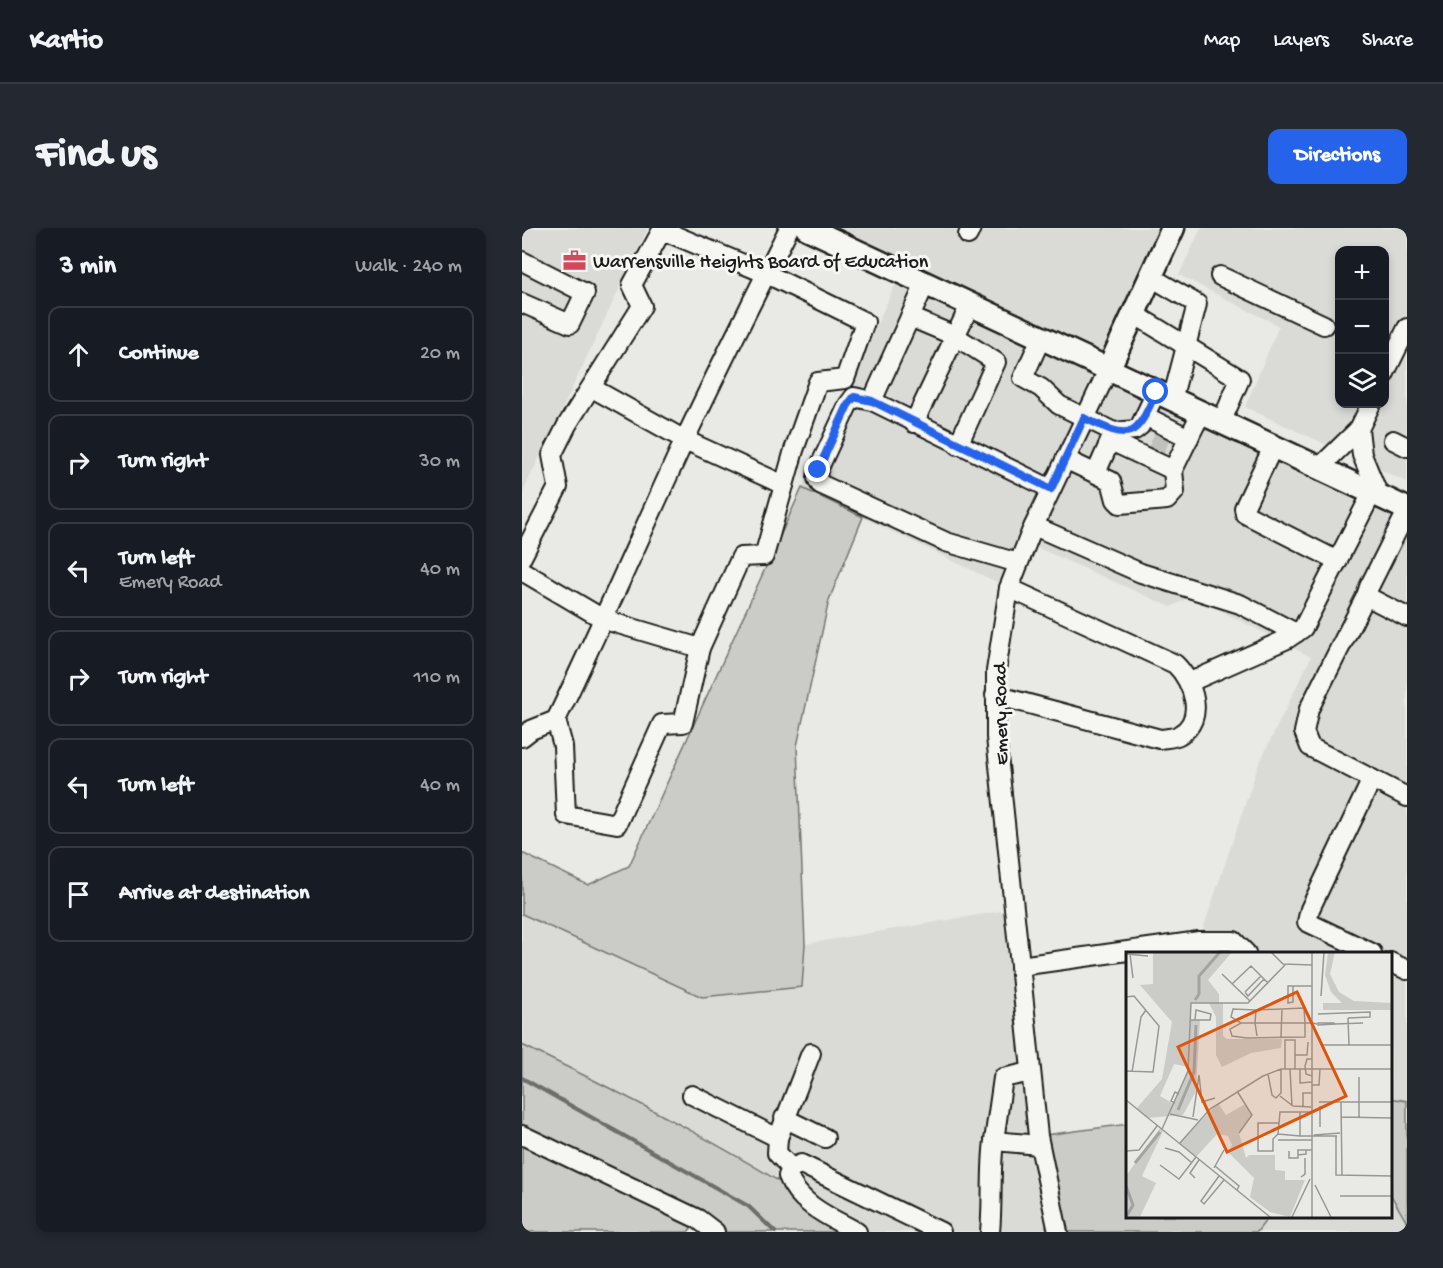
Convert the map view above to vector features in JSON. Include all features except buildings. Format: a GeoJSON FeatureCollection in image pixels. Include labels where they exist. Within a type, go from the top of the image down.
{"type":"FeatureCollection","features":[{"type":"Feature","properties":{"kind":"main road"},"geometry":{"type":"LineString","coordinates":[[807,228],[1407,510]]}},
{"type":"Feature","properties":{"kind":"main road","name":"Emery Road"},"geometry":{"type":"LineString","coordinates":[[1108,370],[1173,228]]}},
{"type":"Feature","properties":{"kind":"street"},"geometry":{"type":"LineString","coordinates":[[522,557],[558,487],[552,455],[567,425],[642,306],[632,285],[662,230],[767,274],[865,322],[845,379],[818,382],[784,485],[764,556],[741,557],[700,648],[683,723],[662,724],[617,824],[566,815],[563,746],[556,720],[605,620],[685,440],[767,274],[789,228]]}},
{"type":"Feature","properties":{"kind":"street"},"geometry":{"type":"LineString","coordinates":[[522,261],[585,293],[570,324],[522,303]]}},
{"type":"Feature","properties":{"kind":"street"},"geometry":{"type":"LineString","coordinates":[[1220,276],[1324,325]]}},
{"type":"Feature","properties":{"kind":"street"},"geometry":{"type":"LineString","coordinates":[[1096,473],[1112,436],[1140,423],[1164,396],[1187,348],[1197,304],[1151,277]]}},
{"type":"Feature","properties":{"kind":"street"},"geometry":{"type":"LineString","coordinates":[[872,401],[925,284]]}},
{"type":"Feature","properties":{"kind":"street"},"geometry":{"type":"LineString","coordinates":[[914,423],[970,305]]}},
{"type":"Feature","properties":{"kind":"street"},"geometry":{"type":"LineString","coordinates":[[1134,314],[1240,379],[1221,423]]}},
{"type":"Feature","properties":{"kind":"street"},"geometry":{"type":"LineString","coordinates":[[910,317],[955,336],[996,362],[958,445]]}},
{"type":"Feature","properties":{"kind":"street"},"geometry":{"type":"LineString","coordinates":[[1389,365],[1407,328]]}},
{"type":"Feature","properties":{"kind":"street"},"geometry":{"type":"LineString","coordinates":[[1041,338],[1023,378],[1041,388],[1059,405],[1173,470]]}},
{"type":"Feature","properties":{"kind":"street","name":"Emery Road"},"geometry":{"type":"LineString","coordinates":[[1058,1232],[1040,1145],[1031,1072],[996,734],[995,695],[1000,631],[1009,588],[1034,526],[1108,370]]}},
{"type":"Feature","properties":{"kind":"street"},"geometry":{"type":"LineString","coordinates":[[592,388],[685,440],[784,485]]}},
{"type":"Feature","properties":{"kind":"street"},"geometry":{"type":"LineString","coordinates":[[1018,563],[946,542],[820,484],[817,478],[818,470],[848,405],[854,397],[872,401],[1051,489]]}},
{"type":"Feature","properties":{"kind":"street"},"geometry":{"type":"LineString","coordinates":[[1318,468],[1359,429],[1369,408]]}},
{"type":"Feature","properties":{"kind":"street"},"geometry":{"type":"LineString","coordinates":[[1065,459],[1111,481],[1116,500],[1126,504],[1167,500],[1175,491],[1173,444],[1201,413]]}},
{"type":"Feature","properties":{"kind":"street"},"geometry":{"type":"LineString","coordinates":[[1140,423],[1173,444]]}},
{"type":"Feature","properties":{"kind":"street"},"geometry":{"type":"LineString","coordinates":[[1140,423],[1173,444]]}},
{"type":"Feature","properties":{"kind":"street"},"geometry":{"type":"LineString","coordinates":[[1190,682],[1303,628],[1375,495],[1362,455],[1359,429]]}},
{"type":"Feature","properties":{"kind":"street"},"geometry":{"type":"LineString","coordinates":[[1273,447],[1244,508],[1245,514],[1338,561]]}},
{"type":"Feature","properties":{"kind":"street"},"geometry":{"type":"LineString","coordinates":[[1407,510],[1309,710],[1304,732],[1310,747],[1407,797]]}},
{"type":"Feature","properties":{"kind":"street"},"geometry":{"type":"LineString","coordinates":[[1034,526],[1141,573],[1240,604],[1296,633]]}},
{"type":"Feature","properties":{"kind":"street"},"geometry":{"type":"LineString","coordinates":[[522,571],[605,620],[700,648]]}},
{"type":"Feature","properties":{"kind":"street"},"geometry":{"type":"LineString","coordinates":[[995,695],[1161,739],[1179,736],[1191,724],[1195,716],[1190,682],[1175,664],[1009,588]]}},
{"type":"Feature","properties":{"kind":"street"},"geometry":{"type":"LineString","coordinates":[[1366,596],[1407,617]]}},
{"type":"Feature","properties":{"kind":"street"},"geometry":{"type":"LineString","coordinates":[[522,737],[531,730],[556,720]]}},
{"type":"Feature","properties":{"kind":"street"},"geometry":{"type":"LineString","coordinates":[[1370,952],[1307,922],[1310,909],[1372,779]]}},
{"type":"Feature","properties":{"kind":"street"},"geometry":{"type":"LineString","coordinates":[[1020,966],[1199,941],[1234,940],[1245,952]]}},
{"type":"Feature","properties":{"kind":"street"},"geometry":{"type":"LineString","coordinates":[[1392,963],[1407,970]]}},
{"type":"Feature","properties":{"kind":"street"},"geometry":{"type":"LineString","coordinates":[[791,1168],[777,1153],[778,1138],[811,1053]]}},
{"type":"Feature","properties":{"kind":"street"},"geometry":{"type":"LineString","coordinates":[[990,1232],[993,1199],[991,1169],[1003,1078],[1031,1072]]}},
{"type":"Feature","properties":{"kind":"street"},"geometry":{"type":"LineString","coordinates":[[692,1095],[778,1138]]}},
{"type":"Feature","properties":{"kind":"street"},"geometry":{"type":"LineString","coordinates":[[784,1118],[825,1138]]}},
{"type":"Feature","properties":{"kind":"street"},"geometry":{"type":"LineString","coordinates":[[522,1135],[698,1219],[715,1232]]}},
{"type":"Feature","properties":{"kind":"street"},"geometry":{"type":"LineString","coordinates":[[994,1142],[1040,1145]]}},
{"type":"Feature","properties":{"kind":"street"},"geometry":{"type":"LineString","coordinates":[[857,1232],[809,1203],[792,1187],[788,1176],[791,1168],[801,1164],[941,1232]]}},
{"type":"Feature","properties":{"kind":"shaded area"},"geometry":{"type":"Polygon","coordinates":[[[522,228],[648,228],[522,494],[522,228]]]}},
{"type":"Feature","properties":{"kind":"shaded area"},"geometry":{"type":"Polygon","coordinates":[[[807,228],[1174,228],[1108,370],[1407,509],[1407,1101],[1392,1098],[1392,952],[1242,952],[1199,941],[1258,766],[1311,657],[1192,596],[1171,607],[1027,543],[1009,588],[802,488],[901,272],[807,228]]]}},
{"type":"Feature","properties":{"kind":"shaded area"},"geometry":{"type":"Polygon","coordinates":[[[1201,228],[1407,228],[1407,482],[1245,407],[1279,326],[1179,275],[1201,228]]]}},
{"type":"Feature","properties":{"kind":"shaded area"},"geometry":{"type":"Polygon","coordinates":[[[802,488],[863,517],[829,600],[797,746],[805,944],[802,987],[702,997],[522,914],[522,853],[588,885],[629,866],[802,488]]]}},
{"type":"Feature","properties":{"kind":"shaded area"},"geometry":{"type":"Polygon","coordinates":[[[1014,909],[1058,1232],[857,1232],[792,1187],[647,1106],[522,1045],[522,914],[702,997],[802,987],[805,944],[1014,909]]]}},
{"type":"Feature","properties":{"kind":"shaded area"},"geometry":{"type":"Polygon","coordinates":[[[522,1045],[694,1132],[777,1180],[857,1232],[715,1232],[698,1219],[688,1232],[522,1232],[522,1045]]]}},
{"type":"Feature","properties":{"kind":"shaded area"},"geometry":{"type":"Polygon","coordinates":[[[1392,1098],[1407,1101],[1407,1223],[1392,1197],[1392,1098]]]}},
{"type":"Feature","properties":{"kind":"shaded area"},"geometry":{"type":"Polygon","coordinates":[[[1126,1124],[1126,1217],[1268,1217],[1257,1232],[1058,1232],[1038,1136],[1126,1124]]]}},
{"type":"Feature","properties":{"kind":"shaded area"},"geometry":{"type":"Polygon","coordinates":[[[1392,1197],[1407,1223],[1407,1232],[1257,1232],[1268,1217],[1392,1217],[1392,1197]]]}},
{"type":"Feature","properties":{"kind":"waterway"},"geometry":{"type":"LineString","coordinates":[[522,1078],[748,1206],[775,1232]]}},
{"type":"Feature","properties":{"kind":"tunnel"},"geometry":{"type":"LineString","coordinates":[[1152,439],[1167,446]]}},
{"type":"Feature","properties":{"kind":"place","name":"Warrensville Heights Board of Education"},"geometry":{"type":"Point","coordinates":[575,260]}},
{"type":"Feature","properties":{"kind":"route"},"geometry":{"type":"LineString","coordinates":[[818,470],[848,405],[854,397],[872,401],[1051,489],[1084,418],[1114,432],[1135,430],[1140,426],[1156,392]]}}]}
